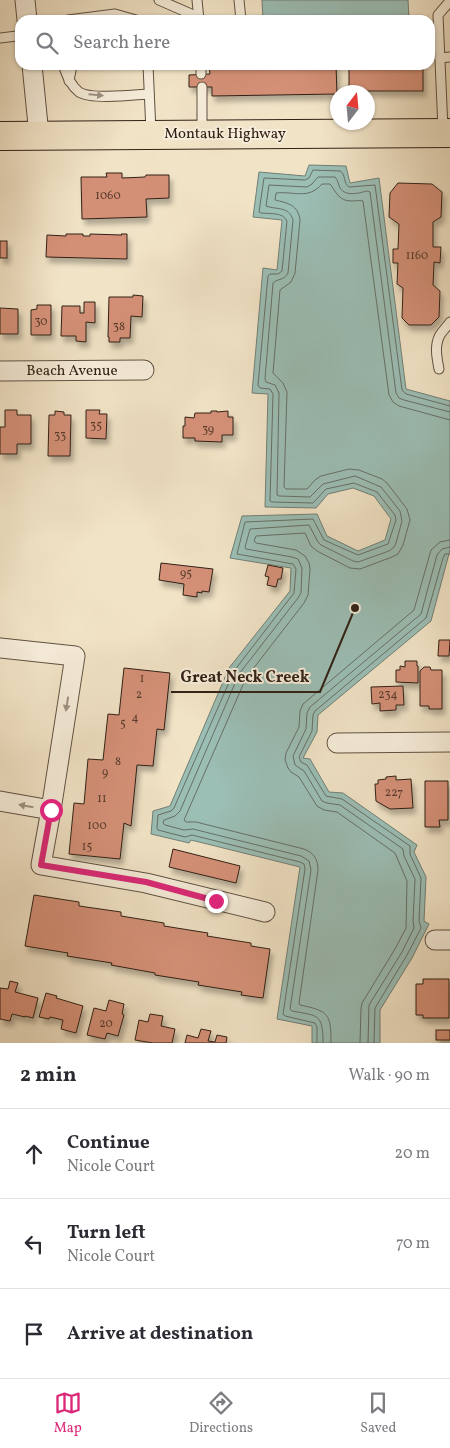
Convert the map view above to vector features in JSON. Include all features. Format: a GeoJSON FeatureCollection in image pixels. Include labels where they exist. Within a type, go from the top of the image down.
{"type":"FeatureCollection","features":[{"type":"Feature","properties":{"kind":"main road","name":"Montauk Highway"},"geometry":{"type":"LineString","coordinates":[[0,136],[447,133]]}},
{"type":"Feature","properties":{"kind":"street"},"geometry":{"type":"LineString","coordinates":[[25,0],[26,15]]}},
{"type":"Feature","properties":{"kind":"street"},"geometry":{"type":"LineString","coordinates":[[32,70],[39,135]]}},
{"type":"Feature","properties":{"kind":"street","name":"Beach Avenue"},"geometry":{"type":"LineString","coordinates":[[0,371],[144,370]]}},
{"type":"Feature","properties":{"kind":"street"},"geometry":{"type":"LineString","coordinates":[[0,648],[75,656],[41,865],[146,882],[265,912]]}},
{"type":"Feature","properties":{"kind":"street"},"geometry":{"type":"LineString","coordinates":[[337,743],[450,742]]}},
{"type":"Feature","properties":{"kind":"street"},"geometry":{"type":"LineString","coordinates":[[0,801],[51,810]]}},
{"type":"Feature","properties":{"kind":"lane"},"geometry":{"type":"LineString","coordinates":[[159,0],[190,15]]}},
{"type":"Feature","properties":{"kind":"lane"},"geometry":{"type":"LineString","coordinates":[[197,0],[198,15]]}},
{"type":"Feature","properties":{"kind":"lane"},"geometry":{"type":"LineString","coordinates":[[239,0],[240,15]]}},
{"type":"Feature","properties":{"kind":"lane"},"geometry":{"type":"LineString","coordinates":[[447,133],[438,15],[450,2]]}},
{"type":"Feature","properties":{"kind":"lane"},"geometry":{"type":"LineString","coordinates":[[0,38],[15,36]]}},
{"type":"Feature","properties":{"kind":"lane"},"geometry":{"type":"LineString","coordinates":[[440,58],[450,57]]}},
{"type":"Feature","properties":{"kind":"lane"},"geometry":{"type":"LineString","coordinates":[[65,70],[69,81],[80,92],[93,96],[149,94]]}},
{"type":"Feature","properties":{"kind":"lane"},"geometry":{"type":"LineString","coordinates":[[69,81],[71,70]]}},
{"type":"Feature","properties":{"kind":"lane"},"geometry":{"type":"LineString","coordinates":[[148,70],[151,134]]}},
{"type":"Feature","properties":{"kind":"lane"},"geometry":{"type":"LineString","coordinates":[[202,87],[202,134]]}},
{"type":"Feature","properties":{"kind":"lane"},"geometry":{"type":"LineString","coordinates":[[439,369],[437,341],[450,322]]}},
{"type":"Feature","properties":{"kind":"water"},"geometry":{"type":"Polygon","coordinates":[[[262,0],[408,0],[409,15],[263,15],[262,0]]]}},
{"type":"Feature","properties":{"kind":"water"},"geometry":{"type":"Polygon","coordinates":[[[309,165],[346,166],[350,183],[379,178],[406,389],[450,401],[450,550],[431,621],[318,715],[317,732],[303,758],[310,759],[329,792],[343,793],[417,845],[414,852],[426,877],[424,921],[429,924],[412,958],[380,1010],[380,1043],[312,1043],[312,1026],[277,1019],[300,867],[191,840],[189,843],[151,834],[153,811],[170,806],[229,668],[290,591],[291,568],[230,558],[242,516],[317,514],[327,536],[358,551],[385,540],[391,519],[374,496],[353,488],[328,494],[316,508],[265,507],[268,394],[252,393],[263,268],[277,270],[282,220],[253,217],[259,172],[305,176],[309,165]]]}},
{"type":"Feature","properties":{"kind":"building"},"geometry":{"type":"Polygon","coordinates":[[[210,70],[336,70],[337,85],[330,85],[330,94],[212,96],[212,87],[189,87],[189,75],[210,74],[210,70]]]}},
{"type":"Feature","properties":{"kind":"building"},"geometry":{"type":"Polygon","coordinates":[[[349,70],[423,70],[423,91],[375,91],[375,85],[349,85],[349,70]]]}},
{"type":"Feature","properties":{"kind":"building"},"geometry":{"type":"Polygon","coordinates":[[[106,173],[122,173],[122,178],[169,175],[169,198],[146,199],[147,217],[82,219],[81,177],[107,177],[106,173]]]}},
{"type":"Feature","properties":{"kind":"building"},"geometry":{"type":"Polygon","coordinates":[[[398,183],[432,184],[442,192],[441,217],[433,222],[433,247],[441,247],[440,263],[434,262],[433,285],[440,291],[439,317],[431,325],[409,325],[402,318],[403,288],[397,284],[398,263],[393,263],[393,249],[398,249],[399,224],[389,217],[390,193],[398,183]]]}},
{"type":"Feature","properties":{"kind":"building"},"geometry":{"type":"Polygon","coordinates":[[[66,234],[90,236],[90,234],[127,234],[127,259],[46,257],[47,235],[66,236],[66,234]]]}},
{"type":"Feature","properties":{"kind":"building"},"geometry":{"type":"Polygon","coordinates":[[[0,241],[7,241],[7,258],[0,258],[0,241]]]}},
{"type":"Feature","properties":{"kind":"building"},"geometry":{"type":"Polygon","coordinates":[[[133,295],[143,296],[142,317],[131,316],[130,338],[120,338],[120,342],[109,342],[109,297],[133,297],[133,295]]]}},
{"type":"Feature","properties":{"kind":"building"},"geometry":{"type":"Polygon","coordinates":[[[84,302],[95,302],[95,323],[86,322],[86,342],[76,341],[76,336],[61,336],[62,306],[80,306],[80,313],[84,313],[84,302]]]}},
{"type":"Feature","properties":{"kind":"building"},"geometry":{"type":"Polygon","coordinates":[[[37,305],[51,305],[51,335],[31,335],[31,310],[37,309],[37,305]]]}},
{"type":"Feature","properties":{"kind":"building"},"geometry":{"type":"Polygon","coordinates":[[[0,308],[18,309],[18,334],[0,334],[0,308]]]}},
{"type":"Feature","properties":{"kind":"building"},"geometry":{"type":"Polygon","coordinates":[[[5,410],[17,410],[17,415],[31,415],[31,444],[17,444],[17,454],[0,454],[0,427],[5,427],[5,410]]]}},
{"type":"Feature","properties":{"kind":"building"},"geometry":{"type":"Polygon","coordinates":[[[86,410],[100,410],[99,414],[107,414],[106,439],[86,438],[86,410]]]}},
{"type":"Feature","properties":{"kind":"building"},"geometry":{"type":"Polygon","coordinates":[[[55,411],[64,412],[64,415],[71,415],[70,456],[48,456],[49,415],[55,415],[55,411]]]}},
{"type":"Feature","properties":{"kind":"building"},"geometry":{"type":"Polygon","coordinates":[[[211,411],[228,411],[228,417],[233,417],[233,435],[222,435],[222,442],[195,441],[195,438],[183,438],[185,417],[194,418],[195,413],[211,413],[211,411]]]}},
{"type":"Feature","properties":{"kind":"building"},"geometry":{"type":"Polygon","coordinates":[[[161,563],[213,569],[209,592],[197,592],[197,597],[183,595],[184,584],[159,580],[161,563]]]}},
{"type":"Feature","properties":{"kind":"building"},"geometry":{"type":"Polygon","coordinates":[[[268,565],[283,568],[281,579],[278,579],[276,587],[267,585],[269,577],[265,576],[268,565]]]}},
{"type":"Feature","properties":{"kind":"building"},"geometry":{"type":"Polygon","coordinates":[[[439,640],[450,640],[449,656],[438,656],[439,640]]]}},
{"type":"Feature","properties":{"kind":"building"},"geometry":{"type":"Polygon","coordinates":[[[405,661],[417,661],[418,683],[396,682],[396,670],[400,670],[400,666],[405,667],[405,661]]]}},
{"type":"Feature","properties":{"kind":"building"},"geometry":{"type":"Polygon","coordinates":[[[424,667],[430,667],[431,670],[442,670],[442,709],[429,709],[429,706],[420,706],[420,671],[424,667]]]}},
{"type":"Feature","properties":{"kind":"building"},"geometry":{"type":"Polygon","coordinates":[[[124,668],[170,673],[164,730],[157,729],[153,766],[137,765],[131,826],[124,823],[120,859],[69,854],[74,803],[84,804],[88,759],[103,760],[108,714],[119,715],[124,668]]]}},
{"type":"Feature","properties":{"kind":"building"},"geometry":{"type":"Polygon","coordinates":[[[403,686],[404,705],[396,705],[396,710],[380,711],[380,703],[372,704],[371,687],[403,686]]]}},
{"type":"Feature","properties":{"kind":"building"},"geometry":{"type":"Polygon","coordinates":[[[396,776],[396,780],[411,779],[413,808],[390,809],[376,801],[375,784],[378,784],[378,780],[396,776]]]}},
{"type":"Feature","properties":{"kind":"building"},"geometry":{"type":"Polygon","coordinates":[[[425,781],[448,781],[448,820],[439,820],[440,827],[425,827],[425,781]]]}},
{"type":"Feature","properties":{"kind":"building"},"geometry":{"type":"Polygon","coordinates":[[[173,849],[240,866],[236,883],[169,867],[173,849]]]}},
{"type":"Feature","properties":{"kind":"building"},"geometry":{"type":"Polygon","coordinates":[[[34,895],[79,902],[79,906],[121,912],[121,916],[164,923],[164,926],[208,933],[207,936],[251,943],[251,946],[270,949],[263,998],[241,995],[242,992],[198,985],[199,982],[111,965],[112,963],[67,956],[68,953],[25,946],[34,895]]]}},
{"type":"Feature","properties":{"kind":"building"},"geometry":{"type":"Polygon","coordinates":[[[423,979],[449,979],[449,1018],[423,1018],[423,1015],[416,1015],[416,984],[423,984],[423,979]]]}},
{"type":"Feature","properties":{"kind":"building"},"geometry":{"type":"Polygon","coordinates":[[[10,981],[18,983],[15,992],[38,998],[33,1018],[12,1014],[10,1021],[0,1019],[0,988],[8,989],[10,981]]]}},
{"type":"Feature","properties":{"kind":"building"},"geometry":{"type":"Polygon","coordinates":[[[46,993],[83,1006],[76,1033],[61,1029],[63,1020],[39,1017],[46,993]]]}},
{"type":"Feature","properties":{"kind":"building"},"geometry":{"type":"Polygon","coordinates":[[[109,1000],[124,1004],[122,1014],[124,1015],[118,1036],[107,1033],[105,1039],[87,1035],[94,1008],[106,1011],[109,1000]]]}},
{"type":"Feature","properties":{"kind":"building"},"geometry":{"type":"Polygon","coordinates":[[[150,1014],[163,1016],[161,1026],[175,1029],[172,1043],[153,1043],[135,1040],[139,1020],[148,1022],[150,1014]]]}},
{"type":"Feature","properties":{"kind":"building"},"geometry":{"type":"Polygon","coordinates":[[[201,1029],[211,1031],[208,1041],[215,1042],[217,1035],[227,1037],[226,1043],[185,1043],[187,1035],[198,1038],[201,1029]]]}},
{"type":"Feature","properties":{"kind":"building"},"geometry":{"type":"Polygon","coordinates":[[[436,1030],[450,1030],[450,1040],[436,1040],[436,1030]]]}},
{"type":"Feature","properties":{"kind":"place","name":"Great Neck Creek"},"geometry":{"type":"Point","coordinates":[355,608]}},
{"type":"Feature","properties":{"kind":"route"},"geometry":{"type":"LineString","coordinates":[[51,810],[41,865],[146,882],[216,901]]}}]}
